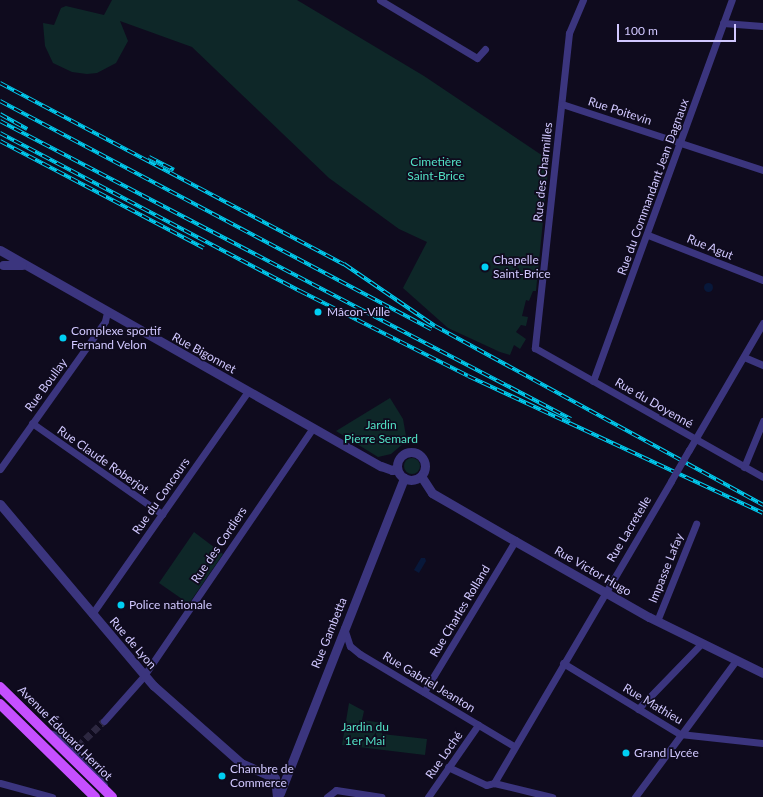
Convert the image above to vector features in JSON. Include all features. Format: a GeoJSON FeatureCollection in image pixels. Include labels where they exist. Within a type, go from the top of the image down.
{"type":"FeatureCollection","features":[{"type":"Feature","properties":{"kind":"main road","name":"Avenue Édouard Herriot"},"geometry":{"type":"LineString","coordinates":[[0,687],[111,796]]}},
{"type":"Feature","properties":{"kind":"main road","name":"Avenue Édouard Herriot"},"geometry":{"type":"LineString","coordinates":[[0,704],[95,797]]}},
{"type":"Feature","properties":{"kind":"street"},"geometry":{"type":"LineString","coordinates":[[380,0],[477,58],[485,49]]}},
{"type":"Feature","properties":{"kind":"street","name":"Rue des Charmilles"},"geometry":{"type":"LineString","coordinates":[[535,348],[569,33],[583,0]]}},
{"type":"Feature","properties":{"kind":"street","name":"Rue du Commandant Jean Dagnaux"},"geometry":{"type":"LineString","coordinates":[[593,381],[648,235],[732,0]]}},
{"type":"Feature","properties":{"kind":"street"},"geometry":{"type":"LineString","coordinates":[[724,23],[763,26]]}},
{"type":"Feature","properties":{"kind":"street","name":"Rue Poitevin"},"geometry":{"type":"LineString","coordinates":[[562,104],[763,170]]}},
{"type":"Feature","properties":{"kind":"street","name":"Rue Agut"},"geometry":{"type":"LineString","coordinates":[[648,235],[763,280]]}},
{"type":"Feature","properties":{"kind":"street"},"geometry":{"type":"LineString","coordinates":[[3,252],[2,266],[22,265],[40,272]]}},
{"type":"Feature","properties":{"kind":"street","name":"Rue Bigonnet"},"geometry":{"type":"LineString","coordinates":[[3,252],[381,466],[392,470],[397,468]]}},
{"type":"Feature","properties":{"kind":"street","name":"Rue Boullay"},"geometry":{"type":"LineString","coordinates":[[0,469],[105,321],[107,312]]}},
{"type":"Feature","properties":{"kind":"street","name":"Rue Lacretelle"},"geometry":{"type":"LineString","coordinates":[[494,782],[604,591],[668,486],[763,323]]}},
{"type":"Feature","properties":{"kind":"street","name":"Rue du Doyenné"},"geometry":{"type":"LineString","coordinates":[[535,348],[763,477]]}},
{"type":"Feature","properties":{"kind":"street"},"geometry":{"type":"LineString","coordinates":[[744,357],[763,364]]}},
{"type":"Feature","properties":{"kind":"street","name":"Rue du Concours"},"geometry":{"type":"LineString","coordinates":[[92,614],[248,391]]}},
{"type":"Feature","properties":{"kind":"street"},"geometry":{"type":"LineString","coordinates":[[744,467],[763,421]]}},
{"type":"Feature","properties":{"kind":"street","name":"Rue Claude Roberjot"},"geometry":{"type":"LineString","coordinates":[[32,423],[162,514]]}},
{"type":"Feature","properties":{"kind":"street","name":"Rue des Cordiers"},"geometry":{"type":"LineString","coordinates":[[106,718],[145,674],[313,428]]}},
{"type":"Feature","properties":{"kind":"street"},"geometry":{"type":"LineString","coordinates":[[409,452],[418,454],[425,467],[421,476],[414,480],[404,478],[397,468],[403,455],[409,452]]}},
{"type":"Feature","properties":{"kind":"street","name":"Rue Victor Hugo"},"geometry":{"type":"LineString","coordinates":[[421,476],[432,492],[515,541],[657,621],[735,662],[763,673]]}},
{"type":"Feature","properties":{"kind":"street","name":"Rue Gambetta"},"geometry":{"type":"LineString","coordinates":[[278,797],[404,478]]}},
{"type":"Feature","properties":{"kind":"street","name":"Rue de Lyon"},"geometry":{"type":"LineString","coordinates":[[0,504],[92,614],[145,674],[183,713],[242,763],[270,775]]}},
{"type":"Feature","properties":{"kind":"street","name":"Impasse Lafay"},"geometry":{"type":"LineString","coordinates":[[657,621],[696,524]]}},
{"type":"Feature","properties":{"kind":"street","name":"Rue Charles Rolland"},"geometry":{"type":"LineString","coordinates":[[424,692],[515,541]]}},
{"type":"Feature","properties":{"kind":"street","name":"Rue Gabriel Jeanton"},"geometry":{"type":"LineString","coordinates":[[344,628],[350,646],[360,654],[514,746]]}},
{"type":"Feature","properties":{"kind":"street"},"geometry":{"type":"LineString","coordinates":[[638,709],[701,644]]}},
{"type":"Feature","properties":{"kind":"street"},"geometry":{"type":"LineString","coordinates":[[635,797],[735,662]]}},
{"type":"Feature","properties":{"kind":"street","name":"Rue Mathieu"},"geometry":{"type":"LineString","coordinates":[[563,663],[682,734],[763,743]]}},
{"type":"Feature","properties":{"kind":"street","name":"Rue Loché"},"geometry":{"type":"LineString","coordinates":[[428,797],[478,725]]}},
{"type":"Feature","properties":{"kind":"street"},"geometry":{"type":"LineString","coordinates":[[46,732],[56,734],[76,748],[103,781],[111,796]]}},
{"type":"Feature","properties":{"kind":"street"},"geometry":{"type":"LineString","coordinates":[[448,767],[486,785],[494,782],[528,795],[552,797]]}},
{"type":"Feature","properties":{"kind":"street"},"geometry":{"type":"LineString","coordinates":[[270,775],[287,772]]}},
{"type":"Feature","properties":{"kind":"street"},"geometry":{"type":"LineString","coordinates":[[270,775],[277,781],[278,797]]}},
{"type":"Feature","properties":{"kind":"street"},"geometry":{"type":"LineString","coordinates":[[0,783],[52,797]]}},
{"type":"Feature","properties":{"kind":"street"},"geometry":{"type":"LineString","coordinates":[[328,797],[336,790],[381,797]]}},
{"type":"Feature","properties":{"kind":"green space","name":"Cimetière Saint-Brice"},"geometry":{"type":"Polygon","coordinates":[[[112,0],[297,0],[424,76],[546,158],[549,161],[536,291],[533,291],[529,301],[526,300],[522,316],[528,317],[526,326],[521,325],[516,332],[526,339],[520,349],[514,345],[510,355],[500,352],[448,328],[403,288],[427,242],[399,229],[329,178],[192,47],[120,21],[128,41],[116,63],[97,73],[87,74],[72,72],[53,63],[45,46],[43,23],[54,25],[61,8],[66,6],[104,15],[112,0]]]}},
{"type":"Feature","properties":{"kind":"green space","name":"Jardin Pierre Semard"},"geometry":{"type":"Polygon","coordinates":[[[390,398],[403,419],[406,436],[404,443],[391,454],[378,457],[336,431],[390,398]]]}},
{"type":"Feature","properties":{"kind":"green space"},"geometry":{"type":"Polygon","coordinates":[[[412,458],[419,463],[420,466],[415,473],[412,474],[405,469],[404,466],[409,459],[412,458]]]}},
{"type":"Feature","properties":{"kind":"green space"},"geometry":{"type":"Polygon","coordinates":[[[194,532],[223,554],[186,608],[179,604],[182,599],[159,583],[194,532]]]}},
{"type":"Feature","properties":{"kind":"green space","name":"Jardin du 1er Mai"},"geometry":{"type":"Polygon","coordinates":[[[349,703],[364,711],[362,720],[383,723],[382,734],[427,739],[425,755],[342,745],[349,703]]]}},
{"type":"Feature","properties":{"kind":"water"},"geometry":{"type":"Polygon","coordinates":[[[708,282],[713,287],[708,292],[703,287],[708,282]]]}},
{"type":"Feature","properties":{"kind":"water"},"geometry":{"type":"Polygon","coordinates":[[[421,558],[425,558],[426,561],[419,573],[414,570],[421,558]]]}},
{"type":"Feature","properties":{"kind":"tunnel"},"geometry":{"type":"LineString","coordinates":[[78,746],[104,721]]}},
{"type":"Feature","properties":{"kind":"railway"},"geometry":{"type":"LineString","coordinates":[[0,83],[344,264],[435,326],[763,505]]}},
{"type":"Feature","properties":{"kind":"railway"},"geometry":{"type":"LineString","coordinates":[[0,101],[431,329]]}},
{"type":"Feature","properties":{"kind":"railway"},"geometry":{"type":"LineString","coordinates":[[0,114],[27,129]]}},
{"type":"Feature","properties":{"kind":"railway"},"geometry":{"type":"LineString","coordinates":[[0,121],[571,419]]}},
{"type":"Feature","properties":{"kind":"railway"},"geometry":{"type":"LineString","coordinates":[[0,133],[300,291],[468,376],[763,513]]}},
{"type":"Feature","properties":{"kind":"railway"},"geometry":{"type":"LineString","coordinates":[[0,141],[204,248]]}},
{"type":"Feature","properties":{"kind":"railway"},"geometry":{"type":"LineString","coordinates":[[149,157],[174,170]]}},
{"type":"Feature","properties":{"kind":"place","name":"Chapelle Saint-Brice"},"geometry":{"type":"Point","coordinates":[485,267]}},
{"type":"Feature","properties":{"kind":"place","name":"Mâcon-Ville"},"geometry":{"type":"Point","coordinates":[318,312]}},
{"type":"Feature","properties":{"kind":"place","name":"Complexe sportif Fernand Velon"},"geometry":{"type":"Point","coordinates":[63,338]}},
{"type":"Feature","properties":{"kind":"place","name":"Police nationale"},"geometry":{"type":"Point","coordinates":[121,605]}},
{"type":"Feature","properties":{"kind":"place","name":"Grand Lycée"},"geometry":{"type":"Point","coordinates":[626,753]}},
{"type":"Feature","properties":{"kind":"place","name":"Chambre de Commerce"},"geometry":{"type":"Point","coordinates":[222,776]}}]}
